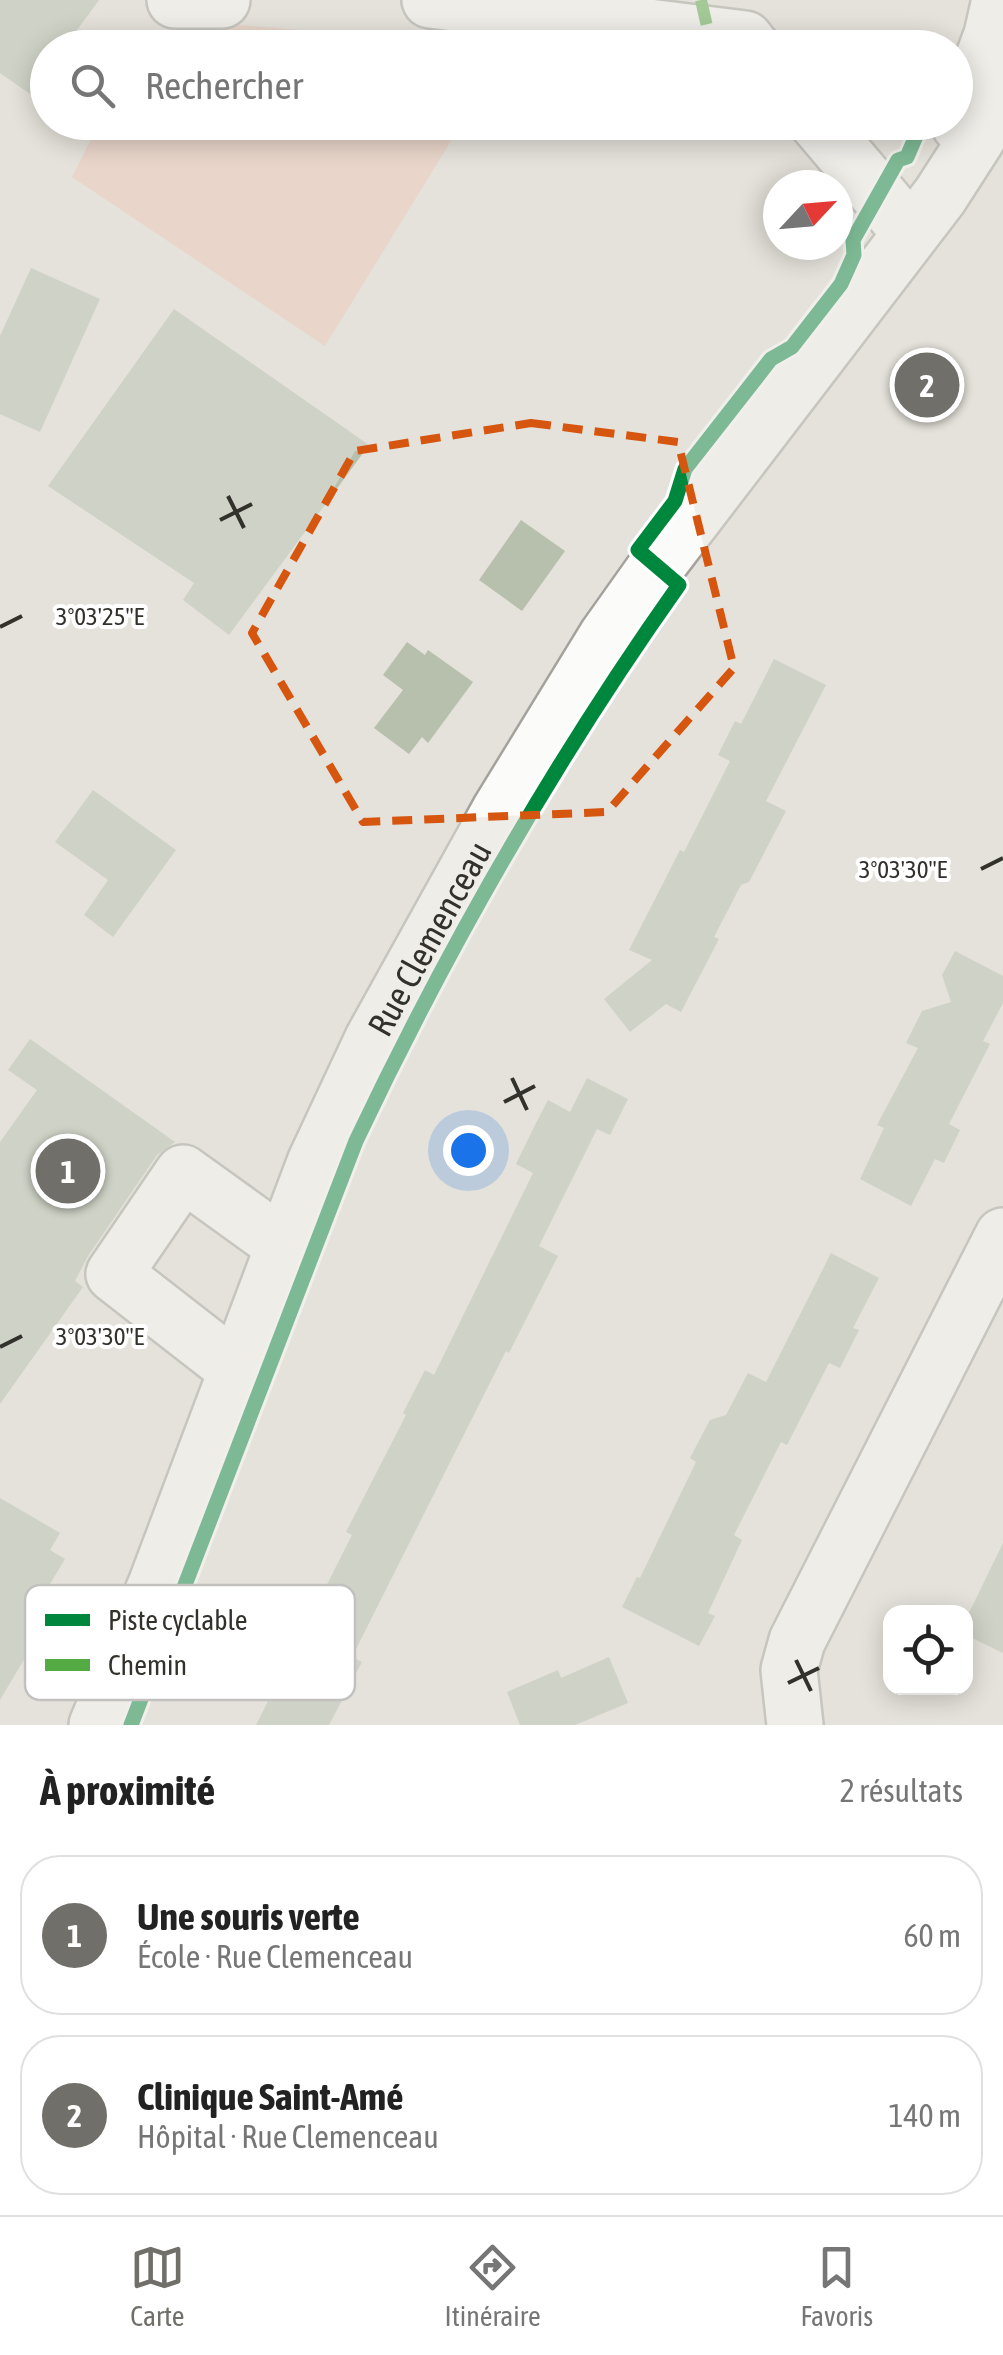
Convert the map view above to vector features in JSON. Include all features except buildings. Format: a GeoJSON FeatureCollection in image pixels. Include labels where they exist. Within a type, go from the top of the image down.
{"type":"FeatureCollection","features":[{"type":"Feature","properties":{"kind":"street"},"geometry":{"type":"LineString","coordinates":[[175,0],[222,0]]}},
{"type":"Feature","properties":{"kind":"street"},"geometry":{"type":"LineString","coordinates":[[430,0],[672,30]]}},
{"type":"Feature","properties":{"kind":"street","name":"Rue Clemenceau"},"geometry":{"type":"LineString","coordinates":[[973,89],[1000,0]]}},
{"type":"Feature","properties":{"kind":"street","name":"Rue Clemenceau"},"geometry":{"type":"LineString","coordinates":[[155,1585],[326,1138],[372,1039],[500,812],[578,680],[656,567],[960,166],[1003,90]]}},
{"type":"Feature","properties":{"kind":"street"},"geometry":{"type":"LineString","coordinates":[[832,140],[910,232]]}},
{"type":"Feature","properties":{"kind":"street","name":"Rue Clemenceau"},"geometry":{"type":"LineString","coordinates":[[910,232],[951,140]]}},
{"type":"Feature","properties":{"kind":"street"},"geometry":{"type":"LineString","coordinates":[[236,1370],[114,1274],[183,1173],[283,1245]]}},
{"type":"Feature","properties":{"kind":"street"},"geometry":{"type":"LineString","coordinates":[[795,1725],[789,1670],[798,1641],[1003,1236]]}},
{"type":"Feature","properties":{"kind":"street","name":"Rue Clemenceau"},"geometry":{"type":"LineString","coordinates":[[97,1725],[107,1700]]}},
{"type":"Feature","properties":{"kind":"highlighted area"},"geometry":{"type":"Polygon","coordinates":[[[531,423],[678,442],[734,668],[607,812],[363,822],[252,633],[355,451],[531,423]]]}},
{"type":"Feature","properties":{"kind":"shaded area"},"geometry":{"type":"Polygon","coordinates":[[[207,22],[301,30],[177,30],[207,22]]]}},
{"type":"Feature","properties":{"kind":"shaded area"},"geometry":{"type":"Polygon","coordinates":[[[90,140],[452,140],[325,346],[72,177],[90,140]]]}},
{"type":"Feature","properties":{"kind":"marked path"},"geometry":{"type":"LineString","coordinates":[[701,0],[708,30]]}},
{"type":"Feature","properties":{"kind":"cycle path"},"geometry":{"type":"LineString","coordinates":[[185,1585],[356,1141],[391,1069],[466,926],[547,787],[679,585],[638,550],[675,501],[685,469],[771,359],[792,347],[841,284],[854,255],[853,240],[898,160],[907,157],[914,140]]}},
{"type":"Feature","properties":{"kind":"cycle path"},"geometry":{"type":"LineString","coordinates":[[131,1725],[141,1700]]}},
{"type":"Feature","properties":{"kind":"place","name":"Clinique Saint-Amé"},"geometry":{"type":"Point","coordinates":[927,385]}},
{"type":"Feature","properties":{"kind":"place","name":"Une souris verte"},"geometry":{"type":"Point","coordinates":[68,1171]}}]}
